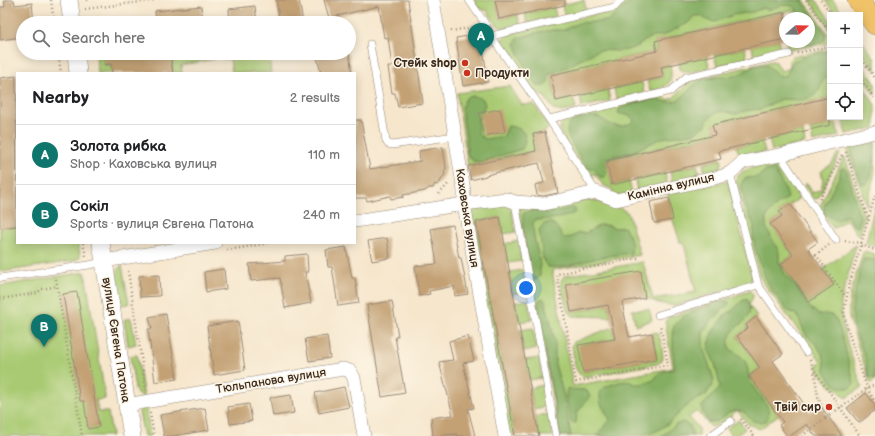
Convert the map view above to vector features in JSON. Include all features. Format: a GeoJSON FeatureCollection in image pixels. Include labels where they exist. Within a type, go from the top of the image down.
{"type":"FeatureCollection","features":[{"type":"Feature","properties":{"kind":"main road"},"geometry":{"type":"LineString","coordinates":[[858,0],[874,21]]}},
{"type":"Feature","properties":{"kind":"street","name":"Каховська вулиця"},"geometry":{"type":"LineString","coordinates":[[433,0],[464,191],[464,204],[504,436]]}},
{"type":"Feature","properties":{"kind":"street"},"geometry":{"type":"LineString","coordinates":[[77,60],[78,72]]}},
{"type":"Feature","properties":{"kind":"street","name":"Камінна вулиця"},"geometry":{"type":"LineString","coordinates":[[596,192],[616,200],[730,173],[743,162],[780,155],[875,132]]}},
{"type":"Feature","properties":{"kind":"street"},"geometry":{"type":"LineString","coordinates":[[356,221],[506,199],[515,202],[544,204],[596,192]]}},
{"type":"Feature","properties":{"kind":"street","name":"вулиця Євгена Патона"},"geometry":{"type":"LineString","coordinates":[[101,244],[132,436]]}},
{"type":"Feature","properties":{"kind":"street"},"geometry":{"type":"LineString","coordinates":[[104,262],[126,257],[210,244]]}},
{"type":"Feature","properties":{"kind":"street","name":"Тюльпанова вулиця"},"geometry":{"type":"LineString","coordinates":[[126,405],[342,370],[350,371],[354,378],[364,436]]}},
{"type":"Feature","properties":{"kind":"lane"},"geometry":{"type":"LineString","coordinates":[[469,0],[596,192]]}},
{"type":"Feature","properties":{"kind":"lane"},"geometry":{"type":"LineString","coordinates":[[492,36],[615,7],[621,0]]}},
{"type":"Feature","properties":{"kind":"lane"},"geometry":{"type":"LineString","coordinates":[[370,44],[386,141],[388,144],[392,145],[455,136]]}},
{"type":"Feature","properties":{"kind":"lane"},"geometry":{"type":"LineString","coordinates":[[549,119],[672,90],[686,77],[789,54]]}},
{"type":"Feature","properties":{"kind":"lane"},"geometry":{"type":"LineString","coordinates":[[780,155],[836,240]]}},
{"type":"Feature","properties":{"kind":"lane"},"geometry":{"type":"LineString","coordinates":[[730,173],[758,285],[806,352]]}},
{"type":"Feature","properties":{"kind":"lane"},"geometry":{"type":"LineString","coordinates":[[515,202],[556,436]]}},
{"type":"Feature","properties":{"kind":"lane"},"geometry":{"type":"LineString","coordinates":[[0,278],[104,262]]}},
{"type":"Feature","properties":{"kind":"lane"},"geometry":{"type":"LineString","coordinates":[[658,315],[758,285]]}},
{"type":"Feature","properties":{"kind":"lane"},"geometry":{"type":"LineString","coordinates":[[710,436],[731,421]]}},
{"type":"Feature","properties":{"kind":"path"},"geometry":{"type":"LineString","coordinates":[[51,0],[53,16]]}},
{"type":"Feature","properties":{"kind":"path"},"geometry":{"type":"LineString","coordinates":[[70,11],[156,0]]}},
{"type":"Feature","properties":{"kind":"path"},"geometry":{"type":"LineString","coordinates":[[806,0],[827,29]]}},
{"type":"Feature","properties":{"kind":"path"},"geometry":{"type":"LineString","coordinates":[[821,0],[830,12]]}},
{"type":"Feature","properties":{"kind":"path"},"geometry":{"type":"LineString","coordinates":[[438,33],[486,25]]}},
{"type":"Feature","properties":{"kind":"path"},"geometry":{"type":"LineString","coordinates":[[789,54],[827,47]]}},
{"type":"Feature","properties":{"kind":"path"},"geometry":{"type":"LineString","coordinates":[[59,60],[61,72]]}},
{"type":"Feature","properties":{"kind":"path"},"geometry":{"type":"LineString","coordinates":[[863,60],[875,78]]}},
{"type":"Feature","properties":{"kind":"path"},"geometry":{"type":"LineString","coordinates":[[863,82],[875,100]]}},
{"type":"Feature","properties":{"kind":"path"},"geometry":{"type":"LineString","coordinates":[[815,209],[845,150],[869,221]]}},
{"type":"Feature","properties":{"kind":"path"},"geometry":{"type":"LineString","coordinates":[[875,196],[846,297],[844,312],[847,328],[867,388],[875,402]]}},
{"type":"Feature","properties":{"kind":"path"},"geometry":{"type":"LineString","coordinates":[[846,297],[816,255],[836,240],[862,244],[875,250]]}},
{"type":"Feature","properties":{"kind":"path"},"geometry":{"type":"LineString","coordinates":[[126,257],[154,436]]}},
{"type":"Feature","properties":{"kind":"path"},"geometry":{"type":"LineString","coordinates":[[638,258],[557,274],[576,382],[668,365],[658,315]]}},
{"type":"Feature","properties":{"kind":"path"},"geometry":{"type":"LineString","coordinates":[[54,270],[82,436]]}},
{"type":"Feature","properties":{"kind":"path"},"geometry":{"type":"LineString","coordinates":[[0,299],[37,293],[42,289],[57,286]]}},
{"type":"Feature","properties":{"kind":"path"},"geometry":{"type":"LineString","coordinates":[[826,418],[818,397],[814,370],[860,436]]}},
{"type":"Feature","properties":{"kind":"path"},"geometry":{"type":"LineString","coordinates":[[802,436],[867,388],[875,385]]}},
{"type":"Feature","properties":{"kind":"path"},"geometry":{"type":"LineString","coordinates":[[731,421],[739,417],[754,436]]}},
{"type":"Feature","properties":{"kind":"green space"},"geometry":{"type":"Polygon","coordinates":[[[473,0],[495,0],[500,19],[518,15],[520,25],[508,28],[501,27],[486,10],[477,6],[473,0]]]}},
{"type":"Feature","properties":{"kind":"green space"},"geometry":{"type":"Polygon","coordinates":[[[584,0],[586,10],[564,15],[562,5],[584,0]]]}},
{"type":"Feature","properties":{"kind":"green space"},"geometry":{"type":"Polygon","coordinates":[[[627,0],[804,0],[813,12],[792,12],[792,10],[779,12],[655,41],[657,51],[551,75],[556,101],[573,97],[576,109],[562,112],[554,110],[545,97],[534,91],[504,49],[502,41],[506,35],[618,9],[627,0]]]}},
{"type":"Feature","properties":{"kind":"green space"},"geometry":{"type":"Polygon","coordinates":[[[632,0],[802,0],[810,12],[796,12],[796,8],[789,5],[768,10],[763,8],[753,12],[733,15],[715,22],[707,20],[701,16],[694,16],[688,23],[664,35],[649,38],[638,46],[627,50],[599,50],[565,68],[549,74],[548,82],[545,86],[538,86],[528,73],[515,44],[518,38],[539,32],[564,30],[578,23],[608,21],[632,0]]]}},
{"type":"Feature","properties":{"kind":"green space"},"geometry":{"type":"Polygon","coordinates":[[[810,0],[816,0],[827,16],[827,25],[810,0]]]}},
{"type":"Feature","properties":{"kind":"green space"},"geometry":{"type":"Polygon","coordinates":[[[825,0],[833,0],[842,12],[834,12],[825,0]]]}},
{"type":"Feature","properties":{"kind":"green space"},"geometry":{"type":"Polygon","coordinates":[[[554,7],[556,17],[527,23],[525,14],[554,7]]]}},
{"type":"Feature","properties":{"kind":"green space"},"geometry":{"type":"Polygon","coordinates":[[[815,15],[827,32],[827,44],[815,46],[815,15]]]}},
{"type":"Feature","properties":{"kind":"green space"},"geometry":{"type":"Polygon","coordinates":[[[815,19],[826,33],[825,40],[815,43],[815,19]]]}},
{"type":"Feature","properties":{"kind":"green space"},"geometry":{"type":"Polygon","coordinates":[[[778,40],[781,52],[754,58],[752,46],[778,40]]]}},
{"type":"Feature","properties":{"kind":"green space"},"geometry":{"type":"Polygon","coordinates":[[[863,42],[875,59],[875,70],[863,53],[863,42]]]}},
{"type":"Feature","properties":{"kind":"green space"},"geometry":{"type":"Polygon","coordinates":[[[745,48],[747,59],[717,66],[714,55],[745,48]]]}},
{"type":"Feature","properties":{"kind":"green space"},"geometry":{"type":"Polygon","coordinates":[[[788,48],[800,48],[788,50],[788,48]]]}},
{"type":"Feature","properties":{"kind":"green space"},"geometry":{"type":"Polygon","coordinates":[[[827,50],[827,98],[713,125],[715,135],[607,160],[612,185],[629,181],[632,193],[614,196],[612,189],[603,185],[595,174],[589,174],[586,172],[560,131],[560,126],[564,120],[568,118],[662,96],[668,100],[673,98],[690,81],[772,61],[776,62],[781,71],[790,68],[789,60],[793,56],[827,50]]]}},
{"type":"Feature","properties":{"kind":"green space"},"geometry":{"type":"Polygon","coordinates":[[[827,52],[827,78],[823,80],[819,90],[813,97],[802,100],[781,99],[761,109],[736,114],[721,111],[714,114],[708,119],[706,125],[693,134],[662,138],[630,153],[610,157],[605,177],[600,177],[594,169],[588,169],[576,151],[567,132],[569,124],[573,121],[588,117],[597,117],[619,126],[630,124],[634,121],[633,119],[629,116],[618,113],[619,109],[648,100],[668,102],[675,101],[681,98],[698,82],[712,78],[737,75],[761,64],[771,68],[779,76],[786,76],[793,61],[803,57],[827,52]]]}},
{"type":"Feature","properties":{"kind":"green space"},"geometry":{"type":"Polygon","coordinates":[[[707,56],[709,68],[689,73],[680,70],[679,63],[707,56]]]}},
{"type":"Feature","properties":{"kind":"green space"},"geometry":{"type":"Polygon","coordinates":[[[96,60],[104,60],[105,65],[111,64],[112,72],[98,72],[96,60]]]}},
{"type":"Feature","properties":{"kind":"green space"},"geometry":{"type":"Polygon","coordinates":[[[171,60],[209,60],[181,65],[182,72],[173,72],[171,60]]]}},
{"type":"Feature","properties":{"kind":"green space"},"geometry":{"type":"Polygon","coordinates":[[[230,60],[270,60],[271,72],[232,72],[230,60]]]}},
{"type":"Feature","properties":{"kind":"green space"},"geometry":{"type":"Polygon","coordinates":[[[670,65],[671,76],[668,84],[650,91],[647,81],[663,77],[661,67],[670,65]]]}},
{"type":"Feature","properties":{"kind":"green space"},"geometry":{"type":"Polygon","coordinates":[[[863,66],[875,83],[875,95],[863,77],[863,66]]]}},
{"type":"Feature","properties":{"kind":"green space"},"geometry":{"type":"Polygon","coordinates":[[[642,82],[644,93],[616,99],[614,88],[642,82]]]}},
{"type":"Feature","properties":{"kind":"green space"},"geometry":{"type":"Polygon","coordinates":[[[510,86],[522,105],[534,104],[549,127],[545,132],[533,134],[536,151],[468,166],[457,93],[510,86]]]}},
{"type":"Feature","properties":{"kind":"green space"},"geometry":{"type":"Polygon","coordinates":[[[863,86],[875,105],[875,128],[846,134],[843,122],[863,120],[863,86]]]}},
{"type":"Feature","properties":{"kind":"green space"},"geometry":{"type":"Polygon","coordinates":[[[608,89],[610,101],[582,107],[580,96],[608,89]]]}},
{"type":"Feature","properties":{"kind":"green space"},"geometry":{"type":"Polygon","coordinates":[[[474,96],[483,99],[485,105],[478,120],[478,134],[485,139],[504,136],[508,126],[518,128],[524,133],[525,136],[522,149],[481,162],[473,161],[467,154],[467,142],[462,110],[464,101],[467,97],[474,96]]]}},
{"type":"Feature","properties":{"kind":"green space"},"geometry":{"type":"Polygon","coordinates":[[[836,123],[839,136],[813,142],[810,130],[836,123]]]}},
{"type":"Feature","properties":{"kind":"green space"},"geometry":{"type":"Polygon","coordinates":[[[803,131],[805,143],[772,151],[769,139],[803,131]]]}},
{"type":"Feature","properties":{"kind":"green space"},"geometry":{"type":"Polygon","coordinates":[[[875,137],[875,171],[867,206],[846,144],[875,137]]]}},
{"type":"Feature","properties":{"kind":"green space"},"geometry":{"type":"Polygon","coordinates":[[[762,141],[765,152],[741,156],[736,147],[762,141]]]}},
{"type":"Feature","properties":{"kind":"green space"},"geometry":{"type":"Polygon","coordinates":[[[875,141],[871,176],[866,185],[862,184],[854,164],[851,150],[854,146],[875,141]]]}},
{"type":"Feature","properties":{"kind":"green space"},"geometry":{"type":"Polygon","coordinates":[[[838,153],[840,154],[819,197],[816,199],[813,198],[804,186],[805,184],[808,184],[812,193],[821,189],[823,180],[821,172],[826,167],[831,165],[838,153]]]}},
{"type":"Feature","properties":{"kind":"green space"},"geometry":{"type":"Polygon","coordinates":[[[844,157],[864,216],[860,236],[858,236],[847,219],[834,228],[832,227],[820,209],[820,206],[844,157]]]}},
{"type":"Feature","properties":{"kind":"green space"},"geometry":{"type":"Polygon","coordinates":[[[721,159],[722,163],[719,171],[706,175],[703,164],[721,159]]]}},
{"type":"Feature","properties":{"kind":"green space"},"geometry":{"type":"Polygon","coordinates":[[[778,163],[799,196],[798,199],[779,212],[782,216],[771,224],[793,255],[781,264],[809,302],[834,285],[823,269],[856,245],[841,301],[841,312],[845,334],[862,387],[846,398],[838,390],[830,386],[816,366],[821,361],[759,275],[736,181],[738,176],[746,170],[757,166],[778,163]]]}},
{"type":"Feature","properties":{"kind":"green space"},"geometry":{"type":"Polygon","coordinates":[[[697,165],[700,176],[672,183],[670,171],[697,165]]]}},
{"type":"Feature","properties":{"kind":"green space"},"geometry":{"type":"Polygon","coordinates":[[[844,167],[846,169],[858,212],[861,217],[858,227],[854,226],[848,216],[836,221],[824,213],[824,206],[840,175],[841,169],[844,167]]]}},
{"type":"Feature","properties":{"kind":"green space"},"geometry":{"type":"Polygon","coordinates":[[[774,169],[786,191],[788,198],[778,204],[770,212],[766,218],[766,227],[779,252],[779,262],[785,274],[799,290],[807,305],[819,315],[825,314],[834,317],[837,322],[840,328],[853,378],[854,384],[850,388],[842,388],[834,384],[830,379],[825,371],[824,358],[817,345],[806,335],[797,315],[787,310],[771,289],[765,277],[756,251],[753,237],[754,226],[745,205],[742,182],[745,178],[758,177],[765,171],[774,169]]]}},
{"type":"Feature","properties":{"kind":"green space"},"geometry":{"type":"Polygon","coordinates":[[[665,173],[667,184],[637,191],[635,180],[665,173]]]}},
{"type":"Feature","properties":{"kind":"green space"},"geometry":{"type":"Polygon","coordinates":[[[728,181],[752,278],[748,283],[677,305],[669,305],[645,298],[640,271],[571,312],[608,305],[611,317],[573,316],[567,311],[561,284],[564,276],[643,262],[653,299],[696,292],[684,244],[680,242],[673,220],[668,193],[728,181]]]}},
{"type":"Feature","properties":{"kind":"green space"},"geometry":{"type":"Polygon","coordinates":[[[587,200],[609,204],[628,213],[640,255],[552,270],[573,386],[673,368],[666,327],[666,322],[669,317],[750,291],[753,294],[753,297],[749,305],[757,316],[746,325],[748,328],[737,336],[760,368],[749,376],[778,415],[760,429],[748,424],[737,410],[726,420],[711,427],[697,411],[689,417],[699,429],[699,436],[559,436],[519,212],[520,208],[587,200]]]}},
{"type":"Feature","properties":{"kind":"green space"},"geometry":{"type":"Polygon","coordinates":[[[506,204],[511,208],[516,232],[503,234],[500,217],[476,222],[515,436],[508,436],[470,213],[473,209],[506,204]]]}},
{"type":"Feature","properties":{"kind":"green space"},"geometry":{"type":"Polygon","coordinates":[[[875,205],[875,247],[867,244],[866,242],[875,205]]]}},
{"type":"Feature","properties":{"kind":"green space"},"geometry":{"type":"Polygon","coordinates":[[[573,207],[576,212],[568,216],[545,220],[535,220],[533,223],[540,275],[536,280],[533,280],[523,228],[523,214],[530,211],[554,212],[573,207]]]}},
{"type":"Feature","properties":{"kind":"green space"},"geometry":{"type":"Polygon","coordinates":[[[550,222],[555,225],[564,238],[572,237],[578,233],[586,233],[600,225],[607,225],[615,228],[624,227],[628,233],[632,246],[631,253],[603,257],[561,267],[548,267],[543,258],[539,230],[544,224],[550,222]]]}},
{"type":"Feature","properties":{"kind":"green space"},"geometry":{"type":"Polygon","coordinates":[[[16,226],[16,244],[78,244],[80,257],[74,261],[0,272],[0,228],[16,226]]]}},
{"type":"Feature","properties":{"kind":"green space"},"geometry":{"type":"Polygon","coordinates":[[[518,241],[522,261],[508,263],[504,244],[518,241]]]}},
{"type":"Feature","properties":{"kind":"green space"},"geometry":{"type":"Polygon","coordinates":[[[865,251],[875,254],[875,381],[870,383],[849,318],[851,293],[863,253],[865,251]]]}},
{"type":"Feature","properties":{"kind":"green space"},"geometry":{"type":"Polygon","coordinates":[[[864,259],[875,260],[875,378],[870,378],[867,371],[866,360],[852,318],[854,296],[864,259]]]}},
{"type":"Feature","properties":{"kind":"green space"},"geometry":{"type":"Polygon","coordinates":[[[122,265],[129,304],[121,305],[116,278],[119,268],[122,265]]]}},
{"type":"Feature","properties":{"kind":"green space"},"geometry":{"type":"Polygon","coordinates":[[[523,270],[527,291],[513,294],[510,272],[523,270]]]}},
{"type":"Feature","properties":{"kind":"green space"},"geometry":{"type":"Polygon","coordinates":[[[85,272],[105,396],[105,399],[96,400],[98,412],[108,412],[112,436],[0,436],[0,286],[85,272]]]}},
{"type":"Feature","properties":{"kind":"green space"},"geometry":{"type":"Polygon","coordinates":[[[543,298],[546,303],[553,333],[555,343],[555,364],[564,396],[571,436],[560,436],[559,434],[546,358],[545,341],[539,314],[539,300],[543,298]]]}},
{"type":"Feature","properties":{"kind":"green space"},"geometry":{"type":"Polygon","coordinates":[[[747,299],[750,308],[749,315],[746,320],[732,333],[729,339],[729,348],[746,362],[753,388],[767,406],[769,411],[768,416],[766,421],[755,422],[743,412],[734,411],[717,421],[708,422],[702,410],[702,406],[719,389],[720,386],[715,364],[708,349],[712,333],[725,315],[732,311],[742,301],[747,299]]]}},
{"type":"Feature","properties":{"kind":"green space"},"geometry":{"type":"Polygon","coordinates":[[[528,300],[532,320],[519,322],[515,302],[528,300]]]}},
{"type":"Feature","properties":{"kind":"green space"},"geometry":{"type":"Polygon","coordinates":[[[722,301],[729,302],[729,304],[710,322],[703,332],[703,347],[714,380],[706,395],[691,402],[669,423],[657,431],[631,436],[596,436],[610,420],[602,406],[600,392],[605,387],[619,382],[629,381],[634,384],[641,384],[654,380],[658,374],[675,369],[673,327],[683,317],[702,307],[722,301]]]}},
{"type":"Feature","properties":{"kind":"green space"},"geometry":{"type":"Polygon","coordinates":[[[649,309],[652,320],[636,326],[632,310],[649,309]]]}},
{"type":"Feature","properties":{"kind":"green space"},"geometry":{"type":"Polygon","coordinates":[[[131,318],[136,344],[128,346],[124,320],[131,318]]]}},
{"type":"Feature","properties":{"kind":"green space"},"geometry":{"type":"Polygon","coordinates":[[[613,327],[615,339],[579,345],[584,372],[657,359],[652,333],[656,332],[661,345],[662,361],[657,364],[584,377],[580,375],[575,364],[572,345],[574,342],[613,327]]]}},
{"type":"Feature","properties":{"kind":"green space"},"geometry":{"type":"Polygon","coordinates":[[[533,328],[537,349],[524,352],[520,330],[533,328]]]}},
{"type":"Feature","properties":{"kind":"green space"},"geometry":{"type":"Polygon","coordinates":[[[137,355],[144,397],[138,395],[135,389],[130,356],[137,355]]]}},
{"type":"Feature","properties":{"kind":"green space"},"geometry":{"type":"Polygon","coordinates":[[[539,358],[542,378],[529,380],[525,360],[539,358]]]}},
{"type":"Feature","properties":{"kind":"green space"},"geometry":{"type":"Polygon","coordinates":[[[544,385],[548,406],[534,409],[530,388],[544,385]]]}},
{"type":"Feature","properties":{"kind":"green space"},"geometry":{"type":"Polygon","coordinates":[[[567,388],[587,391],[590,396],[577,413],[576,423],[571,422],[566,392],[567,388]]]}},
{"type":"Feature","properties":{"kind":"green space"},"geometry":{"type":"Polygon","coordinates":[[[142,408],[146,408],[150,436],[144,436],[139,412],[142,408]]]}},
{"type":"Feature","properties":{"kind":"green space"},"geometry":{"type":"Polygon","coordinates":[[[549,414],[553,436],[539,436],[535,416],[549,414]]]}},
{"type":"Feature","properties":{"kind":"green space"},"geometry":{"type":"Polygon","coordinates":[[[739,420],[745,429],[735,436],[732,436],[727,428],[739,420]]]}},
{"type":"Feature","properties":{"kind":"green space"},"geometry":{"type":"Polygon","coordinates":[[[683,422],[690,426],[693,436],[662,436],[676,425],[683,422]]]}},
{"type":"Feature","properties":{"kind":"building"},"geometry":{"type":"Polygon","coordinates":[[[4,0],[14,0],[15,5],[32,3],[33,16],[16,16],[16,38],[0,40],[0,7],[5,7],[4,0]]]}},
{"type":"Feature","properties":{"kind":"building"},"geometry":{"type":"Polygon","coordinates":[[[276,0],[299,0],[302,16],[279,16],[276,0]]]}},
{"type":"Feature","properties":{"kind":"building"},"geometry":{"type":"Polygon","coordinates":[[[324,0],[408,0],[423,103],[398,107],[395,93],[392,93],[388,67],[392,67],[388,37],[384,38],[379,6],[337,16],[328,16],[324,0]]]}},
{"type":"Feature","properties":{"kind":"building"},"geometry":{"type":"Polygon","coordinates":[[[495,0],[565,0],[565,5],[499,19],[495,0]]]}},
{"type":"Feature","properties":{"kind":"building"},"geometry":{"type":"Polygon","coordinates":[[[201,6],[202,16],[155,16],[155,11],[201,6]]]}},
{"type":"Feature","properties":{"kind":"building"},"geometry":{"type":"Polygon","coordinates":[[[255,6],[256,16],[230,16],[229,9],[255,6]]]}},
{"type":"Feature","properties":{"kind":"building"},"geometry":{"type":"Polygon","coordinates":[[[779,13],[779,40],[661,67],[663,77],[556,101],[551,75],[657,51],[655,41],[779,13]]]}},
{"type":"Feature","properties":{"kind":"building"},"geometry":{"type":"Polygon","coordinates":[[[481,34],[488,82],[463,86],[456,38],[481,34]]]}},
{"type":"Feature","properties":{"kind":"building"},"geometry":{"type":"Polygon","coordinates":[[[104,60],[171,60],[173,72],[112,72],[111,64],[105,65],[104,60]]]}},
{"type":"Feature","properties":{"kind":"building"},"geometry":{"type":"Polygon","coordinates":[[[318,60],[350,60],[352,72],[321,72],[318,60]]]}},
{"type":"Feature","properties":{"kind":"building"},"geometry":{"type":"Polygon","coordinates":[[[16,76],[16,226],[0,228],[0,78],[16,76]]]}},
{"type":"Feature","properties":{"kind":"building"},"geometry":{"type":"Polygon","coordinates":[[[827,98],[827,120],[830,120],[830,125],[719,151],[721,159],[612,185],[606,161],[715,135],[712,125],[827,98]]]}},
{"type":"Feature","properties":{"kind":"building"},"geometry":{"type":"Polygon","coordinates":[[[500,109],[505,132],[484,136],[479,113],[500,109]]]}},
{"type":"Feature","properties":{"kind":"building"},"geometry":{"type":"Polygon","coordinates":[[[356,120],[361,120],[370,169],[420,161],[419,151],[443,147],[446,168],[444,172],[445,174],[438,185],[435,184],[433,188],[429,188],[425,191],[403,195],[404,197],[391,199],[390,196],[367,201],[366,198],[356,198],[356,120]]]}},
{"type":"Feature","properties":{"kind":"building"},"geometry":{"type":"Polygon","coordinates":[[[545,132],[558,193],[543,196],[537,195],[535,185],[544,183],[539,163],[486,175],[471,180],[468,166],[536,151],[533,134],[545,132]]]}},
{"type":"Feature","properties":{"kind":"building"},"geometry":{"type":"Polygon","coordinates":[[[669,198],[673,220],[654,223],[650,202],[669,198]]]}},
{"type":"Feature","properties":{"kind":"building"},"geometry":{"type":"Polygon","coordinates":[[[790,204],[818,242],[808,249],[834,285],[809,302],[781,264],[793,255],[770,224],[782,216],[779,212],[790,204]]]}},
{"type":"Feature","properties":{"kind":"building"},"geometry":{"type":"Polygon","coordinates":[[[500,217],[539,436],[515,436],[476,222],[500,217]]]}},
{"type":"Feature","properties":{"kind":"building"},"geometry":{"type":"Polygon","coordinates":[[[453,225],[468,294],[455,296],[454,286],[429,291],[430,294],[419,296],[415,266],[437,264],[431,229],[453,225]]]}},
{"type":"Feature","properties":{"kind":"building"},"geometry":{"type":"Polygon","coordinates":[[[387,238],[390,258],[372,261],[368,241],[387,238]]]}},
{"type":"Feature","properties":{"kind":"building"},"geometry":{"type":"Polygon","coordinates":[[[346,247],[352,278],[355,278],[359,303],[338,306],[332,267],[328,267],[326,250],[346,247]]]}},
{"type":"Feature","properties":{"kind":"building"},"geometry":{"type":"Polygon","coordinates":[[[307,254],[308,272],[305,272],[311,303],[285,308],[280,278],[251,281],[249,264],[285,261],[285,256],[307,254]]]}},
{"type":"Feature","properties":{"kind":"building"},"geometry":{"type":"Polygon","coordinates":[[[224,269],[226,289],[206,292],[204,272],[224,269]]]}},
{"type":"Feature","properties":{"kind":"building"},"geometry":{"type":"Polygon","coordinates":[[[641,271],[645,298],[622,302],[629,337],[652,333],[657,359],[583,372],[578,345],[615,339],[608,305],[571,312],[566,284],[641,271]]]}},
{"type":"Feature","properties":{"kind":"building"},"geometry":{"type":"Polygon","coordinates":[[[159,275],[160,296],[140,297],[139,276],[159,275]]]}},
{"type":"Feature","properties":{"kind":"building"},"geometry":{"type":"Polygon","coordinates":[[[77,292],[99,427],[88,429],[84,401],[80,401],[63,294],[77,292]]]}},
{"type":"Feature","properties":{"kind":"building"},"geometry":{"type":"Polygon","coordinates":[[[392,301],[398,336],[395,337],[405,393],[382,397],[367,305],[392,301]]]}},
{"type":"Feature","properties":{"kind":"building"},"geometry":{"type":"Polygon","coordinates":[[[166,314],[177,379],[155,382],[148,329],[152,329],[149,317],[166,314]]]}},
{"type":"Feature","properties":{"kind":"building"},"geometry":{"type":"Polygon","coordinates":[[[756,317],[783,354],[773,361],[810,412],[820,405],[842,436],[815,436],[807,424],[790,436],[787,436],[779,425],[783,422],[749,376],[760,368],[737,336],[748,328],[746,325],[756,317]]]}},
{"type":"Feature","properties":{"kind":"building"},"geometry":{"type":"Polygon","coordinates":[[[238,321],[245,370],[214,375],[207,326],[238,321]]]}},
{"type":"Feature","properties":{"kind":"building"},"geometry":{"type":"Polygon","coordinates":[[[327,336],[330,358],[309,361],[305,339],[327,336]]]}},
{"type":"Feature","properties":{"kind":"building"},"geometry":{"type":"Polygon","coordinates":[[[468,336],[474,361],[463,363],[474,408],[468,409],[475,436],[457,436],[457,434],[433,436],[431,418],[453,415],[439,362],[453,360],[449,341],[468,336]]]}},
{"type":"Feature","properties":{"kind":"building"},"geometry":{"type":"Polygon","coordinates":[[[344,387],[349,407],[319,413],[315,393],[344,387]]]}},
{"type":"Feature","properties":{"kind":"building"},"geometry":{"type":"Polygon","coordinates":[[[866,393],[875,405],[875,410],[859,423],[847,408],[866,393]]]}},
{"type":"Feature","properties":{"kind":"building"},"geometry":{"type":"Polygon","coordinates":[[[291,395],[294,413],[273,416],[270,398],[291,395]]]}},
{"type":"Feature","properties":{"kind":"building"},"geometry":{"type":"Polygon","coordinates":[[[249,404],[252,421],[230,424],[228,407],[249,404]]]}},
{"type":"Feature","properties":{"kind":"building"},"geometry":{"type":"Polygon","coordinates":[[[205,408],[209,430],[164,436],[160,415],[205,408]]]}},
{"type":"Feature","properties":{"kind":"place","name":"Золота рибка"},"geometry":{"type":"Point","coordinates":[481,56]}},
{"type":"Feature","properties":{"kind":"place","name":"Стейк shop"},"geometry":{"type":"Point","coordinates":[465,63]}},
{"type":"Feature","properties":{"kind":"place","name":"Продукти"},"geometry":{"type":"Point","coordinates":[467,73]}},
{"type":"Feature","properties":{"kind":"place","name":"Сокіл"},"geometry":{"type":"Point","coordinates":[44,347]}},
{"type":"Feature","properties":{"kind":"place","name":"Твій сир"},"geometry":{"type":"Point","coordinates":[829,407]}}]}
